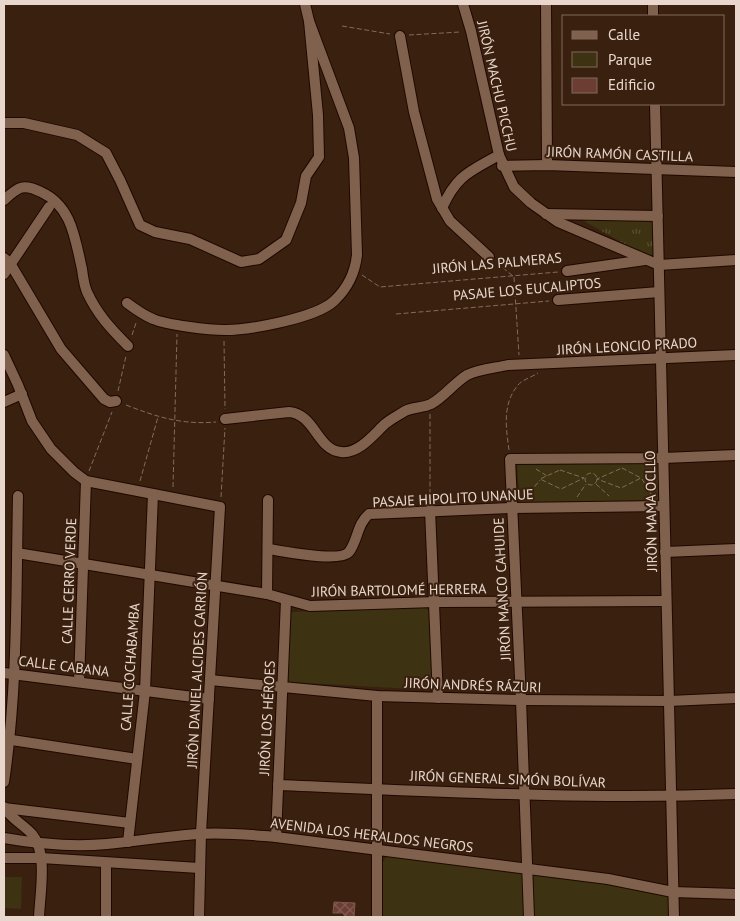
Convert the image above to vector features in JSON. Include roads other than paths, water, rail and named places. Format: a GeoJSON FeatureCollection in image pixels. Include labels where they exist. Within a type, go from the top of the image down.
{"type":"FeatureCollection","features":[{"type":"Feature","properties":{"kind":"street"},"geometry":{"type":"LineString","coordinates":[[127,303],[154,320],[224,330],[257,326],[309,314],[333,303],[346,288],[355,270],[357,255],[354,158],[349,128],[309,21],[305,4]]}},
{"type":"Feature","properties":{"kind":"street","name":"JIRÓN MACHU PICCHU"},"geometry":{"type":"LineString","coordinates":[[462,4],[471,32],[501,160],[514,187],[531,203],[558,222],[659,265]]}},
{"type":"Feature","properties":{"kind":"street"},"geometry":{"type":"LineString","coordinates":[[546,4],[547,165]]}},
{"type":"Feature","properties":{"kind":"street"},"geometry":{"type":"LineString","coordinates":[[4,123],[24,123],[77,135],[106,153],[140,226],[155,232],[190,239],[210,250],[241,262],[259,259],[286,240],[302,204],[306,176],[319,157],[318,115],[309,21]]}},
{"type":"Feature","properties":{"kind":"street"},"geometry":{"type":"LineString","coordinates":[[400,36],[424,155],[436,199],[450,221],[489,257]]}},
{"type":"Feature","properties":{"kind":"street","name":"JIRÓN MAMA OCLLO"},"geometry":{"type":"LineString","coordinates":[[655,105],[674,917]]}},
{"type":"Feature","properties":{"kind":"street"},"geometry":{"type":"LineString","coordinates":[[442,208],[450,191],[463,176],[501,160]]}},
{"type":"Feature","properties":{"kind":"street","name":"JIRÓN RAMÓN CASTILLA"},"geometry":{"type":"LineString","coordinates":[[501,160],[547,165],[736,172]]}},
{"type":"Feature","properties":{"kind":"street"},"geometry":{"type":"LineString","coordinates":[[4,200],[22,187],[31,187],[47,194],[59,204],[65,212],[76,240],[86,289],[94,308],[105,324],[128,346]]}},
{"type":"Feature","properties":{"kind":"street"},"geometry":{"type":"LineString","coordinates":[[4,274],[7,261],[50,207]]}},
{"type":"Feature","properties":{"kind":"street"},"geometry":{"type":"LineString","coordinates":[[546,214],[658,216]]}},
{"type":"Feature","properties":{"kind":"street","name":"JIRÓN LAS PALMERAS"},"geometry":{"type":"LineString","coordinates":[[566,271],[647,260]]}},
{"type":"Feature","properties":{"kind":"street"},"geometry":{"type":"LineString","coordinates":[[659,265],[736,260]]}},
{"type":"Feature","properties":{"kind":"street"},"geometry":{"type":"LineString","coordinates":[[7,261],[61,349],[104,399],[110,402],[116,401]]}},
{"type":"Feature","properties":{"kind":"street","name":"PASAJE LOS EUCALIPTOS"},"geometry":{"type":"LineString","coordinates":[[558,300],[659,292]]}},
{"type":"Feature","properties":{"kind":"street"},"geometry":{"type":"LineString","coordinates":[[4,355],[7,369],[22,394],[32,421],[51,449],[74,472],[86,481],[153,494]]}},
{"type":"Feature","properties":{"kind":"street","name":"JIRÓN LEONCIO PRADO"},"geometry":{"type":"LineString","coordinates":[[226,419],[296,412],[304,417],[333,450],[343,452],[354,449],[375,435],[387,422],[407,410],[430,405],[467,376],[478,371],[520,364],[736,355]]}},
{"type":"Feature","properties":{"kind":"street"},"geometry":{"type":"LineString","coordinates":[[4,402],[22,394]]}},
{"type":"Feature","properties":{"kind":"street"},"geometry":{"type":"LineString","coordinates":[[663,458],[736,456]]}},
{"type":"Feature","properties":{"kind":"street","name":"JIRÓN MANCO CAHUIDE"},"geometry":{"type":"LineString","coordinates":[[528,917],[521,700],[510,459],[663,458]]}},
{"type":"Feature","properties":{"kind":"street","name":"CALLE CERRO VERDE"},"geometry":{"type":"LineString","coordinates":[[80,682],[86,481]]}},
{"type":"Feature","properties":{"kind":"street","name":"JIRÓN DANIEL ALCIDES CARRIÓN"},"geometry":{"type":"LineString","coordinates":[[153,494],[220,507],[199,868],[199,917]]}},
{"type":"Feature","properties":{"kind":"street","name":"CALLE COCHABAMBA"},"geometry":{"type":"LineString","coordinates":[[128,842],[145,691],[153,494]]}},
{"type":"Feature","properties":{"kind":"street"},"geometry":{"type":"LineString","coordinates":[[4,782],[15,674],[18,496]]}},
{"type":"Feature","properties":{"kind":"street"},"geometry":{"type":"LineString","coordinates":[[268,500],[268,594]]}},
{"type":"Feature","properties":{"kind":"street","name":"PASAJE HIPOLITO UNANUE"},"geometry":{"type":"LineString","coordinates":[[268,549],[340,557],[350,551],[363,519],[369,514],[430,510],[664,506]]}},
{"type":"Feature","properties":{"kind":"street"},"geometry":{"type":"LineString","coordinates":[[430,510],[438,698]]}},
{"type":"Feature","properties":{"kind":"street"},"geometry":{"type":"LineString","coordinates":[[665,552],[736,549]]}},
{"type":"Feature","properties":{"kind":"street","name":"JIRÓN BARTOLOMÉ HERRERA"},"geometry":{"type":"LineString","coordinates":[[17,552],[268,594],[310,606],[435,602],[666,601]]}},
{"type":"Feature","properties":{"kind":"street","name":"JIRÓN LOS HÉROES"},"geometry":{"type":"LineString","coordinates":[[276,837],[286,600]]}},
{"type":"Feature","properties":{"kind":"street","name":"CALLE CABANA"},"geometry":{"type":"LineString","coordinates":[[4,673],[209,699]]}},
{"type":"Feature","properties":{"kind":"street","name":"JIRÓN ANDRÉS RÁZURI"},"geometry":{"type":"LineString","coordinates":[[210,680],[376,696],[521,700],[669,701],[736,698]]}},
{"type":"Feature","properties":{"kind":"street"},"geometry":{"type":"LineString","coordinates":[[376,696],[377,917]]}},
{"type":"Feature","properties":{"kind":"street"},"geometry":{"type":"LineString","coordinates":[[7,739],[137,759]]}},
{"type":"Feature","properties":{"kind":"street","name":"JIRÓN GENERAL SIMÓN BOLÍVAR"},"geometry":{"type":"LineString","coordinates":[[278,785],[524,795],[671,797],[736,794]]}},
{"type":"Feature","properties":{"kind":"street"},"geometry":{"type":"LineString","coordinates":[[4,808],[130,823]]}},
{"type":"Feature","properties":{"kind":"street"},"geometry":{"type":"LineString","coordinates":[[4,808],[9,815],[31,833],[38,844],[41,858],[40,917]]}},
{"type":"Feature","properties":{"kind":"street","name":"AVENIDA LOS HERALDOS NEGROS"},"geometry":{"type":"LineString","coordinates":[[4,838],[38,844],[82,845],[226,833],[276,837],[527,868],[608,879],[673,892],[736,894]]}},
{"type":"Feature","properties":{"kind":"street"},"geometry":{"type":"LineString","coordinates":[[4,858],[41,858],[199,868]]}},
{"type":"Feature","properties":{"kind":"street"},"geometry":{"type":"LineString","coordinates":[[106,863],[106,917]]}}]}
